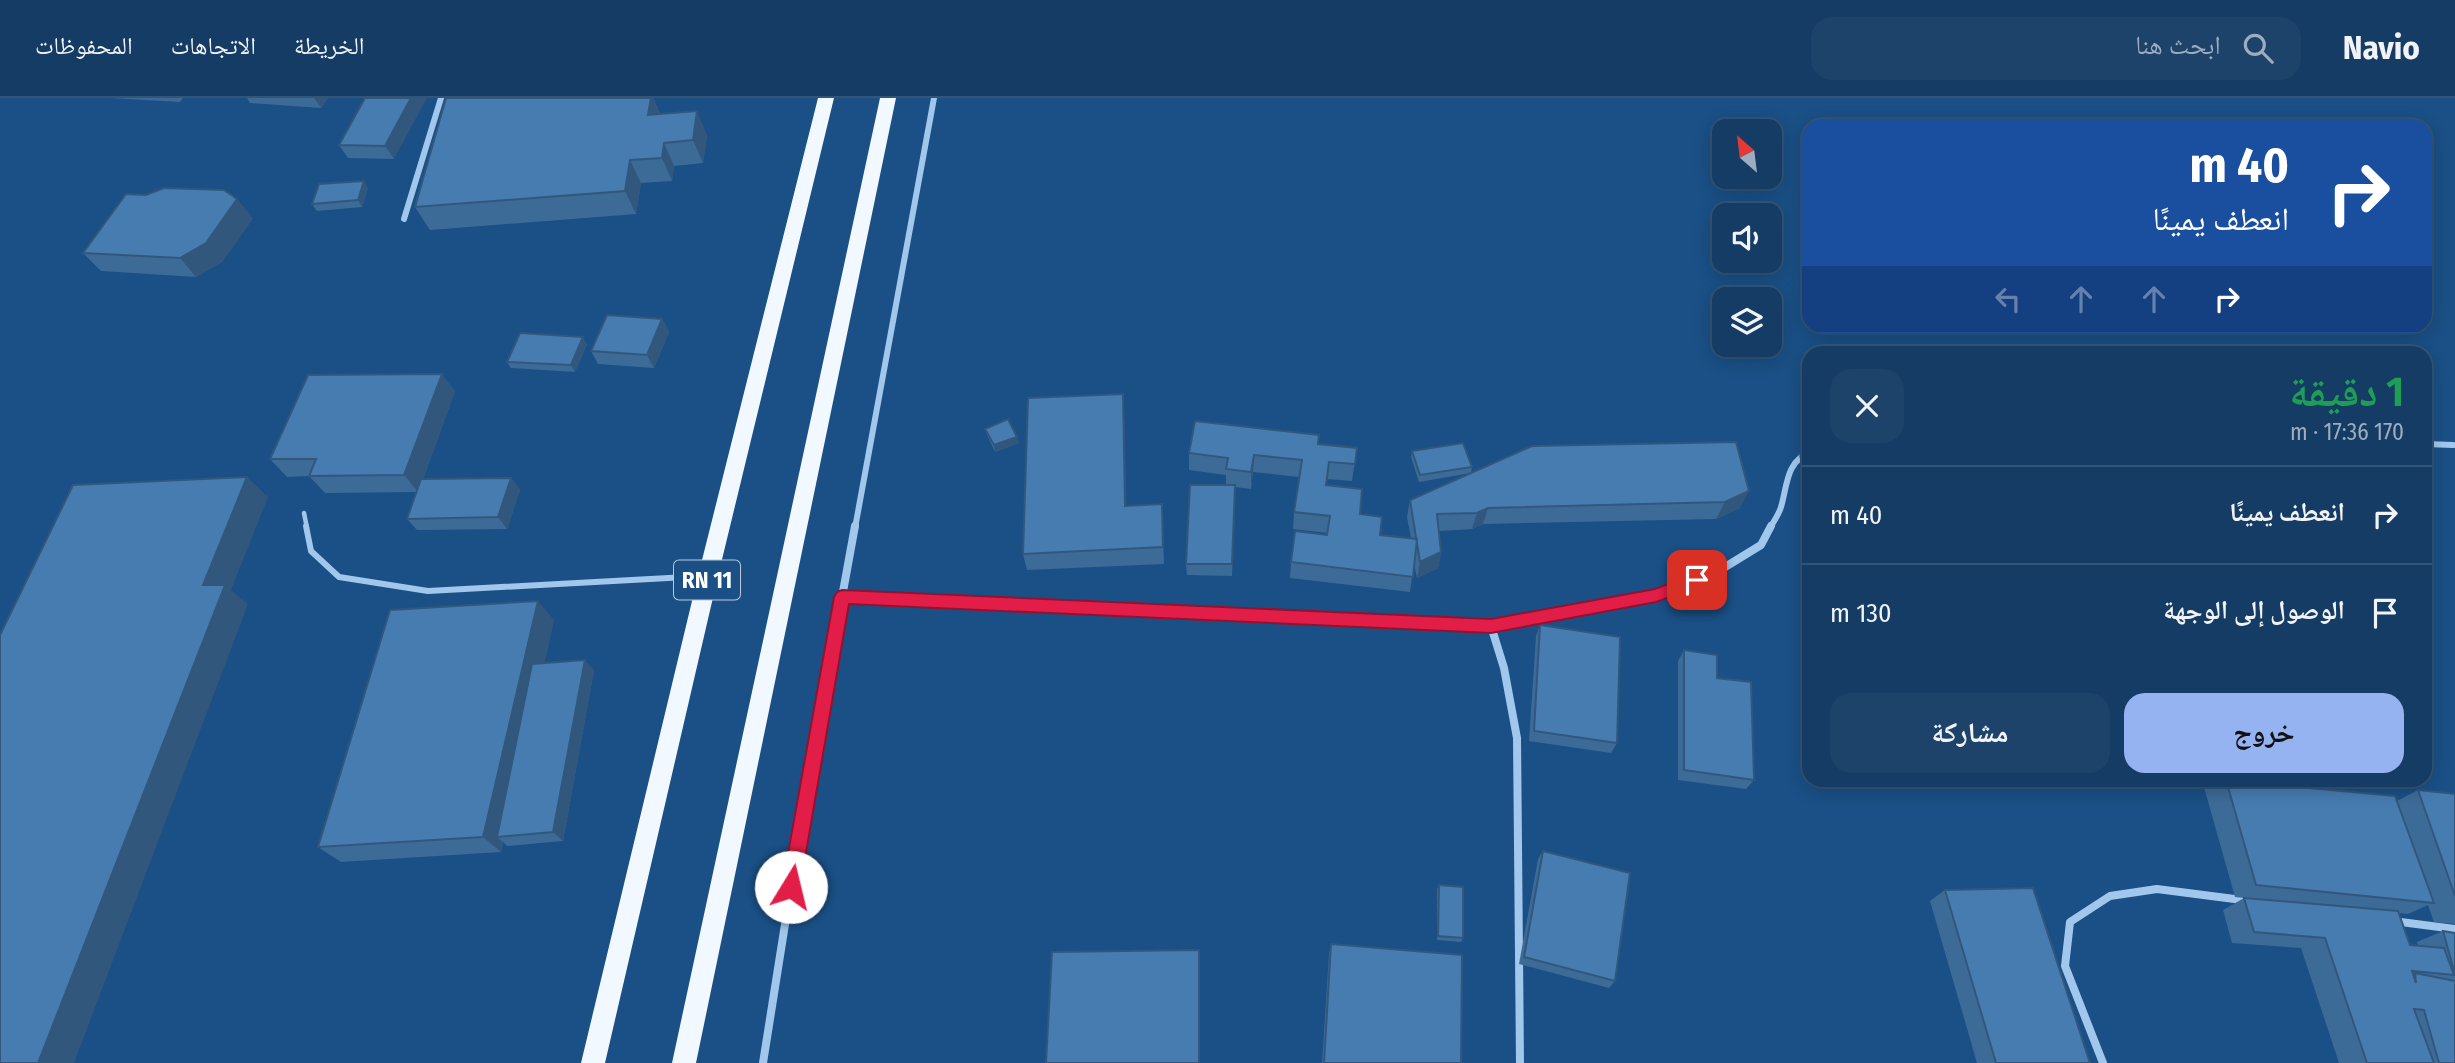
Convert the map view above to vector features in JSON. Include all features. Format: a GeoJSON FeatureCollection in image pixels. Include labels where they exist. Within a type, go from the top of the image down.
{"type":"FeatureCollection","features":[{"type":"Feature","properties":{"kind":"highway","name":"RN 11"},"geometry":{"type":"LineString","coordinates":[[593,1063],[708,576],[826,98]]}},
{"type":"Feature","properties":{"kind":"highway"},"geometry":{"type":"LineString","coordinates":[[684,1063],[888,98]]}},
{"type":"Feature","properties":{"kind":"street"},"geometry":{"type":"LineString","coordinates":[[404,219],[441,98]]}},
{"type":"Feature","properties":{"kind":"street"},"geometry":{"type":"LineString","coordinates":[[763,1063],[803,811],[934,98]]}},
{"type":"Feature","properties":{"kind":"street"},"geometry":{"type":"LineString","coordinates":[[2432,444],[2454,446]]}},
{"type":"Feature","properties":{"kind":"street"},"geometry":{"type":"LineString","coordinates":[[842,597],[1491,626],[1656,595],[1717,572],[1761,545],[1781,508],[1787,476],[1802,455]]}},
{"type":"Feature","properties":{"kind":"street"},"geometry":{"type":"LineString","coordinates":[[1491,626],[1504,668],[1517,738],[1520,1063]]}},
{"type":"Feature","properties":{"kind":"street"},"geometry":{"type":"LineString","coordinates":[[2103,1063],[2065,966],[2070,922],[2110,896],[2157,889],[2265,904]]}},
{"type":"Feature","properties":{"kind":"street"},"geometry":{"type":"LineString","coordinates":[[2387,920],[2455,929]]}},
{"type":"Feature","properties":{"kind":"lane"},"geometry":{"type":"LineString","coordinates":[[304,513],[311,551],[339,577],[415,589],[428,591],[708,576]]}},
{"type":"Feature","properties":{"kind":"building"},"geometry":{"type":"Polygon","coordinates":[[[365,98],[411,98],[385,146],[339,145],[365,98]]]}},
{"type":"Feature","properties":{"kind":"building"},"geometry":{"type":"Polygon","coordinates":[[[446,98],[651,98],[648,115],[697,111],[693,140],[664,143],[662,158],[630,160],[625,191],[415,207],[446,98]]]}},
{"type":"Feature","properties":{"kind":"building"},"geometry":{"type":"Polygon","coordinates":[[[364,181],[358,200],[312,204],[319,184],[364,181]]]}},
{"type":"Feature","properties":{"kind":"building"},"geometry":{"type":"Polygon","coordinates":[[[164,188],[224,190],[237,199],[206,243],[180,258],[83,253],[126,194],[146,195],[164,188]]]}},
{"type":"Feature","properties":{"kind":"building"},"geometry":{"type":"Polygon","coordinates":[[[607,315],[662,319],[647,355],[591,351],[607,315]]]}},
{"type":"Feature","properties":{"kind":"building"},"geometry":{"type":"Polygon","coordinates":[[[520,333],[583,337],[571,365],[507,362],[520,333]]]}},
{"type":"Feature","properties":{"kind":"building"},"geometry":{"type":"Polygon","coordinates":[[[442,374],[404,475],[309,476],[316,459],[270,459],[308,375],[442,374]]]}},
{"type":"Feature","properties":{"kind":"building"},"geometry":{"type":"Polygon","coordinates":[[[1123,394],[1125,506],[1162,504],[1163,547],[1023,554],[1028,398],[1123,394]]]}},
{"type":"Feature","properties":{"kind":"building"},"geometry":{"type":"Polygon","coordinates":[[[1008,419],[1017,437],[994,445],[985,429],[1008,419]]]}},
{"type":"Feature","properties":{"kind":"building"},"geometry":{"type":"Polygon","coordinates":[[[1195,421],[1319,435],[1318,444],[1357,448],[1355,464],[1329,462],[1326,485],[1362,489],[1360,514],[1382,517],[1380,535],[1417,539],[1413,577],[1291,562],[1295,531],[1327,535],[1330,516],[1294,512],[1302,460],[1254,455],[1251,472],[1226,469],[1228,458],[1189,453],[1195,421]]]}},
{"type":"Feature","properties":{"kind":"building"},"geometry":{"type":"Polygon","coordinates":[[[1736,442],[1749,491],[1725,502],[1488,508],[1477,513],[1437,514],[1441,552],[1420,562],[1410,500],[1532,446],[1736,442]]]}},
{"type":"Feature","properties":{"kind":"building"},"geometry":{"type":"Polygon","coordinates":[[[1463,443],[1472,467],[1420,475],[1412,451],[1463,443]]]}},
{"type":"Feature","properties":{"kind":"building"},"geometry":{"type":"Polygon","coordinates":[[[247,477],[203,585],[225,585],[38,1063],[0,1063],[0,635],[73,485],[247,477]]]}},
{"type":"Feature","properties":{"kind":"building"},"geometry":{"type":"Polygon","coordinates":[[[511,478],[498,517],[407,519],[421,479],[511,478]]]}},
{"type":"Feature","properties":{"kind":"building"},"geometry":{"type":"Polygon","coordinates":[[[1190,485],[1235,485],[1232,564],[1186,564],[1190,485]]]}},
{"type":"Feature","properties":{"kind":"building"},"geometry":{"type":"Polygon","coordinates":[[[538,601],[483,837],[318,847],[390,610],[538,601]]]}},
{"type":"Feature","properties":{"kind":"building"},"geometry":{"type":"Polygon","coordinates":[[[1540,625],[1620,637],[1617,743],[1534,731],[1540,625]]]}},
{"type":"Feature","properties":{"kind":"building"},"geometry":{"type":"Polygon","coordinates":[[[1684,650],[1717,655],[1717,678],[1751,682],[1754,780],[1684,770],[1684,650]]]}},
{"type":"Feature","properties":{"kind":"building"},"geometry":{"type":"Polygon","coordinates":[[[585,660],[553,832],[497,837],[532,664],[585,660]]]}},
{"type":"Feature","properties":{"kind":"building"},"geometry":{"type":"Polygon","coordinates":[[[2228,787],[2299,787],[2395,796],[2434,903],[2256,885],[2228,787]]]}},
{"type":"Feature","properties":{"kind":"building"},"geometry":{"type":"Polygon","coordinates":[[[2418,790],[2455,794],[2455,896],[2418,790]]]}},
{"type":"Feature","properties":{"kind":"building"},"geometry":{"type":"Polygon","coordinates":[[[1543,851],[1630,873],[1615,981],[1524,957],[1543,851]]]}},
{"type":"Feature","properties":{"kind":"building"},"geometry":{"type":"Polygon","coordinates":[[[1439,885],[1463,887],[1463,938],[1438,936],[1439,885]]]}},
{"type":"Feature","properties":{"kind":"building"},"geometry":{"type":"Polygon","coordinates":[[[2033,888],[2090,1063],[1996,1063],[1945,890],[2033,888]]]}},
{"type":"Feature","properties":{"kind":"building"},"geometry":{"type":"Polygon","coordinates":[[[2244,898],[2398,911],[2410,945],[2444,948],[2454,975],[2412,971],[2416,983],[2415,973],[2455,981],[2455,1063],[2439,1063],[2424,1010],[2414,1009],[2434,1063],[2367,1063],[2325,938],[2254,932],[2244,898]]]}},
{"type":"Feature","properties":{"kind":"building"},"geometry":{"type":"Polygon","coordinates":[[[2443,931],[2455,933],[2455,974],[2443,931]]]}},
{"type":"Feature","properties":{"kind":"building"},"geometry":{"type":"Polygon","coordinates":[[[1331,944],[1462,955],[1461,1063],[1324,1063],[1331,944]]]}},
{"type":"Feature","properties":{"kind":"building"},"geometry":{"type":"Polygon","coordinates":[[[1199,950],[1199,1063],[1046,1063],[1052,952],[1199,950]]]}},
{"type":"Feature","properties":{"kind":"route"},"geometry":{"type":"LineString","coordinates":[[791,887],[842,597],[1491,626],[1656,595],[1697,580]]}}]}
